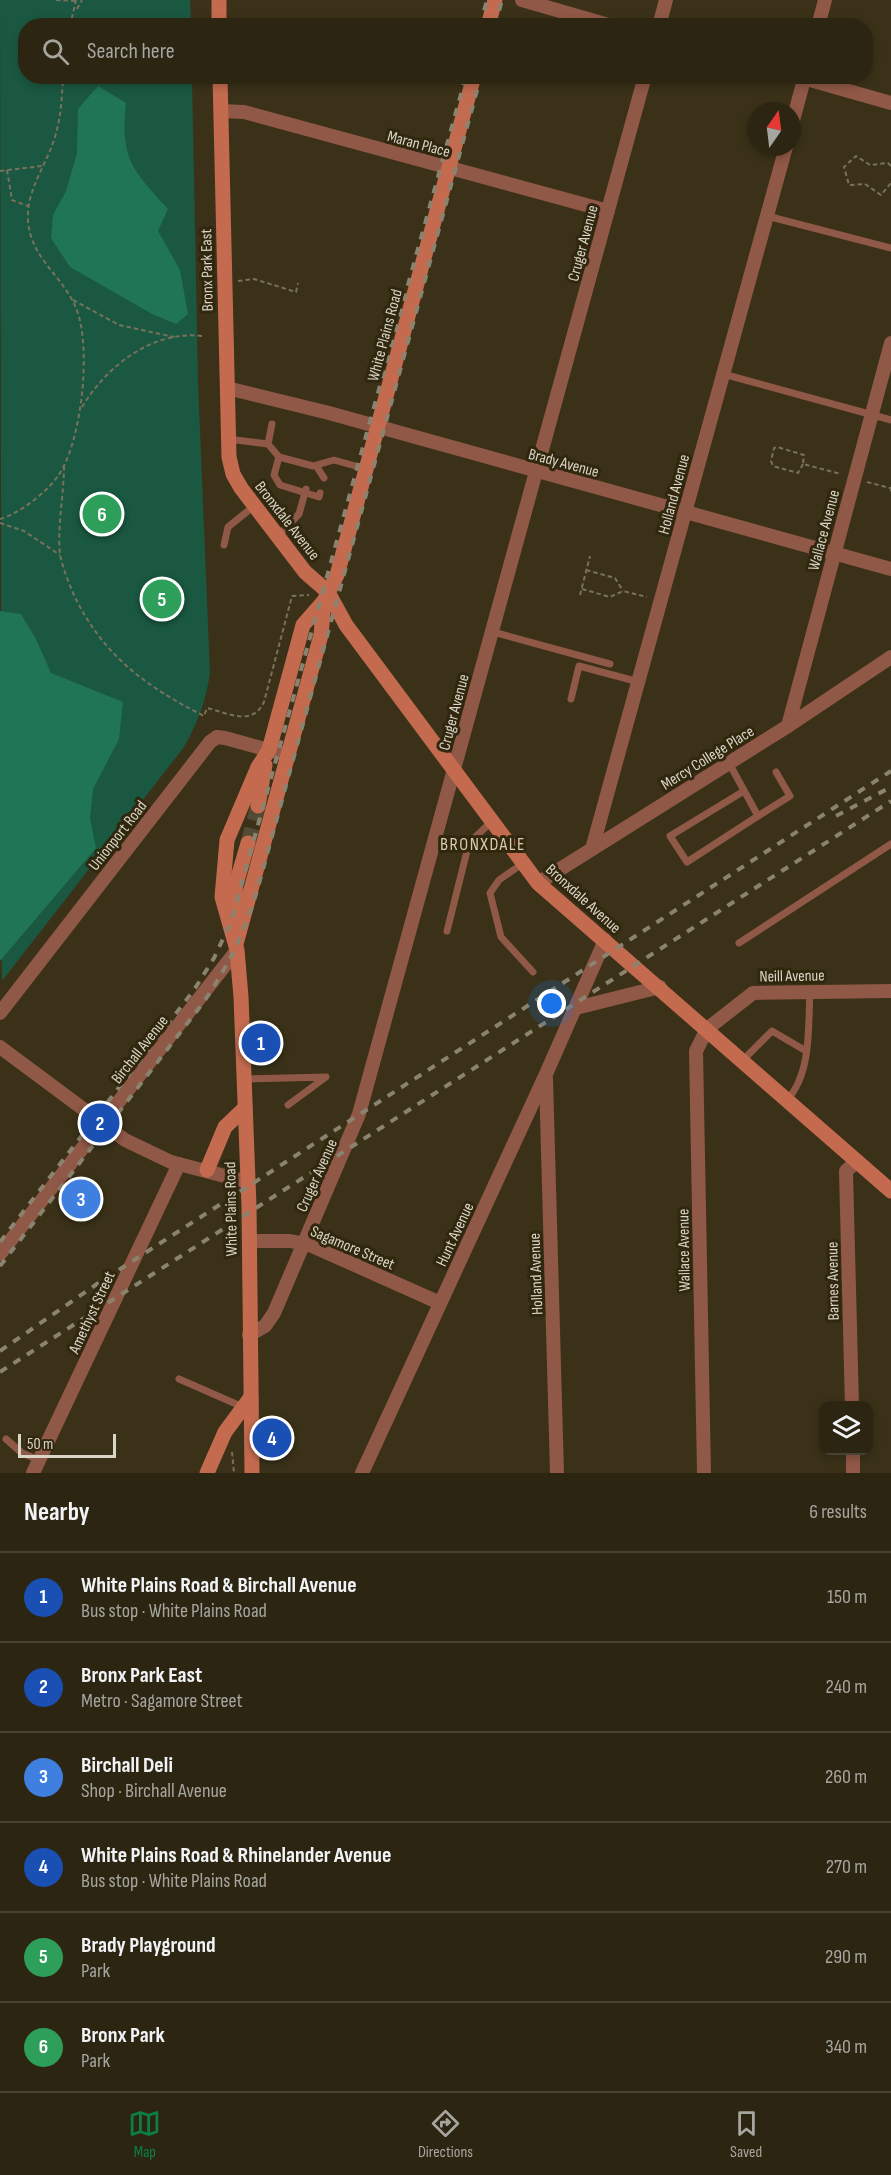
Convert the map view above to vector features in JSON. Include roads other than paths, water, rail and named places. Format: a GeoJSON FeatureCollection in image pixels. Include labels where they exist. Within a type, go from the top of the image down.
{"type":"FeatureCollection","features":[{"type":"Feature","properties":{"kind":"main road"},"geometry":{"type":"LineString","coordinates":[[219,0],[219,18]]}},
{"type":"Feature","properties":{"kind":"main road"},"geometry":{"type":"LineString","coordinates":[[490,18],[495,0]]}},
{"type":"Feature","properties":{"kind":"main road","name":"Bronx Park East"},"geometry":{"type":"LineString","coordinates":[[220,84],[229,463]]}},
{"type":"Feature","properties":{"kind":"main road","name":"White Plains Road"},"geometry":{"type":"LineString","coordinates":[[258,806],[267,753],[303,625],[326,597],[337,574],[472,84]]}},
{"type":"Feature","properties":{"kind":"main road","name":"Bronxdale Avenue"},"geometry":{"type":"LineString","coordinates":[[229,463],[236,481],[254,506],[326,597],[538,883],[660,987],[891,1191]]}},
{"type":"Feature","properties":{"kind":"main road","name":"White Plains Road"},"geometry":{"type":"LineString","coordinates":[[235,941],[321,635],[326,597]]}},
{"type":"Feature","properties":{"kind":"main road","name":"White Plains Road"},"geometry":{"type":"LineString","coordinates":[[235,941],[222,897],[227,840],[258,766],[267,753]]}},
{"type":"Feature","properties":{"kind":"main road","name":"White Plains Road"},"geometry":{"type":"LineString","coordinates":[[248,843],[236,884],[235,941],[248,1182],[247,1402],[252,1473]]}},
{"type":"Feature","properties":{"kind":"main road"},"geometry":{"type":"LineString","coordinates":[[207,1170],[225,1127],[245,1108]]}},
{"type":"Feature","properties":{"kind":"main road"},"geometry":{"type":"LineString","coordinates":[[207,1473],[225,1432],[247,1402]]}},
{"type":"Feature","properties":{"kind":"street"},"geometry":{"type":"LineString","coordinates":[[522,0],[584,18]]}},
{"type":"Feature","properties":{"kind":"street"},"geometry":{"type":"LineString","coordinates":[[661,18],[666,0]]}},
{"type":"Feature","properties":{"kind":"street"},"geometry":{"type":"LineString","coordinates":[[820,18],[825,0]]}},
{"type":"Feature","properties":{"kind":"street","name":"Cruger Avenue"},"geometry":{"type":"LineString","coordinates":[[249,1335],[271,1318],[359,1114],[643,84]]}},
{"type":"Feature","properties":{"kind":"street"},"geometry":{"type":"LineString","coordinates":[[797,102],[801,84]]}},
{"type":"Feature","properties":{"kind":"street"},"geometry":{"type":"LineString","coordinates":[[826,84],[891,103]]}},
{"type":"Feature","properties":{"kind":"street","name":"Maran Place"},"geometry":{"type":"LineString","coordinates":[[221,111],[244,112],[608,212]]}},
{"type":"Feature","properties":{"kind":"street","name":"Holland Avenue"},"geometry":{"type":"LineString","coordinates":[[592,849],[784,156]]}},
{"type":"Feature","properties":{"kind":"street","name":"Wallace Avenue"},"geometry":{"type":"LineString","coordinates":[[788,726],[891,342]]}},
{"type":"Feature","properties":{"kind":"street","name":"Brady Avenue"},"geometry":{"type":"LineString","coordinates":[[227,387],[891,569]]}},
{"type":"Feature","properties":{"kind":"street","name":"Mercy College Place"},"geometry":{"type":"LineString","coordinates":[[538,883],[788,726],[891,657]]}},
{"type":"Feature","properties":{"kind":"street","name":"Unionport Road"},"geometry":{"type":"LineString","coordinates":[[0,1012],[210,742],[221,737],[267,753],[287,755]]}},
{"type":"Feature","properties":{"kind":"street","name":"Hunt Avenue"},"geometry":{"type":"LineString","coordinates":[[362,1473],[576,1008],[604,940]]}},
{"type":"Feature","properties":{"kind":"street","name":"Birchall Avenue"},"geometry":{"type":"LineString","coordinates":[[0,1254],[102,1124],[235,941]]}},
{"type":"Feature","properties":{"kind":"street"},"geometry":{"type":"LineString","coordinates":[[576,1008],[660,987]]}},
{"type":"Feature","properties":{"kind":"street","name":"Neill Avenue"},"geometry":{"type":"LineString","coordinates":[[707,1029],[753,993],[891,991]]}},
{"type":"Feature","properties":{"kind":"street","name":"Wallace Avenue"},"geometry":{"type":"LineString","coordinates":[[704,1473],[696,1051],[707,1029]]}},
{"type":"Feature","properties":{"kind":"street"},"geometry":{"type":"LineString","coordinates":[[0,1047],[102,1124],[153,1155],[178,1164],[248,1182]]}},
{"type":"Feature","properties":{"kind":"street","name":"Holland Avenue"},"geometry":{"type":"LineString","coordinates":[[546,1074],[557,1473]]}},
{"type":"Feature","properties":{"kind":"street","name":"Barnes Avenue"},"geometry":{"type":"LineString","coordinates":[[852,1401],[846,1171],[857,1161]]}},
{"type":"Feature","properties":{"kind":"street","name":"Amethyst Street"},"geometry":{"type":"LineString","coordinates":[[33,1473],[178,1164]]}},
{"type":"Feature","properties":{"kind":"street","name":"Sagamore Street"},"geometry":{"type":"LineString","coordinates":[[249,1241],[305,1243],[440,1303]]}},
{"type":"Feature","properties":{"kind":"street"},"geometry":{"type":"LineString","coordinates":[[853,1455],[854,1473]]}},
{"type":"Feature","properties":{"kind":"lane"},"geometry":{"type":"LineString","coordinates":[[767,216],[891,248]]}},
{"type":"Feature","properties":{"kind":"lane"},"geometry":{"type":"LineString","coordinates":[[723,374],[891,420]]}},
{"type":"Feature","properties":{"kind":"lane"},"geometry":{"type":"LineString","coordinates":[[268,444],[272,424]]}},
{"type":"Feature","properties":{"kind":"lane"},"geometry":{"type":"LineString","coordinates":[[228,439],[268,444],[279,457],[288,459],[298,466],[314,469],[324,478]]}},
{"type":"Feature","properties":{"kind":"lane"},"geometry":{"type":"LineString","coordinates":[[279,457],[274,475],[281,483],[319,497],[321,493]]}},
{"type":"Feature","properties":{"kind":"lane"},"geometry":{"type":"LineString","coordinates":[[285,467],[288,459]]}},
{"type":"Feature","properties":{"kind":"lane"},"geometry":{"type":"LineString","coordinates":[[314,469],[334,460],[366,469]]}},
{"type":"Feature","properties":{"kind":"lane"},"geometry":{"type":"LineString","coordinates":[[278,536],[299,514],[306,491]]}},
{"type":"Feature","properties":{"kind":"lane"},"geometry":{"type":"LineString","coordinates":[[224,545],[228,527],[254,506]]}},
{"type":"Feature","properties":{"kind":"lane"},"geometry":{"type":"LineString","coordinates":[[493,632],[610,664]]}},
{"type":"Feature","properties":{"kind":"lane"},"geometry":{"type":"LineString","coordinates":[[571,699],[579,666],[639,682]]}},
{"type":"Feature","properties":{"kind":"lane"},"geometry":{"type":"LineString","coordinates":[[729,763],[758,816]]}},
{"type":"Feature","properties":{"kind":"lane"},"geometry":{"type":"LineString","coordinates":[[744,790],[670,836],[687,862],[790,796],[776,772]]}},
{"type":"Feature","properties":{"kind":"lane"},"geometry":{"type":"LineString","coordinates":[[447,931],[469,843],[492,822]]}},
{"type":"Feature","properties":{"kind":"lane"},"geometry":{"type":"LineString","coordinates":[[740,943],[891,844]]}},
{"type":"Feature","properties":{"kind":"lane"},"geometry":{"type":"LineString","coordinates":[[522,864],[499,880],[490,893],[501,937],[532,972]]}},
{"type":"Feature","properties":{"kind":"lane"},"geometry":{"type":"LineString","coordinates":[[787,1100],[795,1092],[806,1051],[810,991]]}},
{"type":"Feature","properties":{"kind":"lane"},"geometry":{"type":"LineString","coordinates":[[742,1061],[772,1031],[806,1051]]}},
{"type":"Feature","properties":{"kind":"lane"},"geometry":{"type":"LineString","coordinates":[[244,1079],[326,1077],[288,1105]]}},
{"type":"Feature","properties":{"kind":"lane"},"geometry":{"type":"LineString","coordinates":[[179,1379],[247,1402]]}},
{"type":"Feature","properties":{"kind":"lane"},"geometry":{"type":"LineString","coordinates":[[6,1439],[22,1453],[39,1460]]}},
{"type":"Feature","properties":{"kind":"tunnel"},"geometry":{"type":"LineString","coordinates":[[248,843],[258,806]]}},
{"type":"Feature","properties":{"kind":"railway"},"geometry":{"type":"LineString","coordinates":[[482,18],[487,0]]}},
{"type":"Feature","properties":{"kind":"railway"},"geometry":{"type":"LineString","coordinates":[[497,18],[502,0]]}},
{"type":"Feature","properties":{"kind":"railway"},"geometry":{"type":"LineString","coordinates":[[0,1242],[194,990],[214,958],[231,922],[464,84]]}},
{"type":"Feature","properties":{"kind":"railway"},"geometry":{"type":"LineString","coordinates":[[0,1266],[203,1003],[228,963],[241,936],[257,891],[479,84]]}},
{"type":"Feature","properties":{"kind":"railway"},"geometry":{"type":"LineString","coordinates":[[0,1351],[97,1284],[891,771]]}},
{"type":"Feature","properties":{"kind":"railway"},"geometry":{"type":"LineString","coordinates":[[836,816],[891,787]]}},
{"type":"Feature","properties":{"kind":"railway"},"geometry":{"type":"LineString","coordinates":[[0,1372],[891,801]]}},
{"type":"Feature","properties":{"kind":"place","name":"Bronx Park"},"geometry":{"type":"Point","coordinates":[102,514]}},
{"type":"Feature","properties":{"kind":"place","name":"Brady Playground"},"geometry":{"type":"Point","coordinates":[162,599]}},
{"type":"Feature","properties":{"kind":"place","name":"White Plains Road & Birchall Avenue"},"geometry":{"type":"Point","coordinates":[261,1043]}},
{"type":"Feature","properties":{"kind":"place","name":"Bronx Park East"},"geometry":{"type":"Point","coordinates":[100,1123]}},
{"type":"Feature","properties":{"kind":"place","name":"Birchall Deli"},"geometry":{"type":"Point","coordinates":[81,1199]}},
{"type":"Feature","properties":{"kind":"place","name":"White Plains Road & Rhinelander Avenue"},"geometry":{"type":"Point","coordinates":[272,1438]}},
{"type":"Feature","properties":{"kind":"district","name":"BRONXDALE"},"geometry":{"type":"Point","coordinates":[483,844]}}]}
